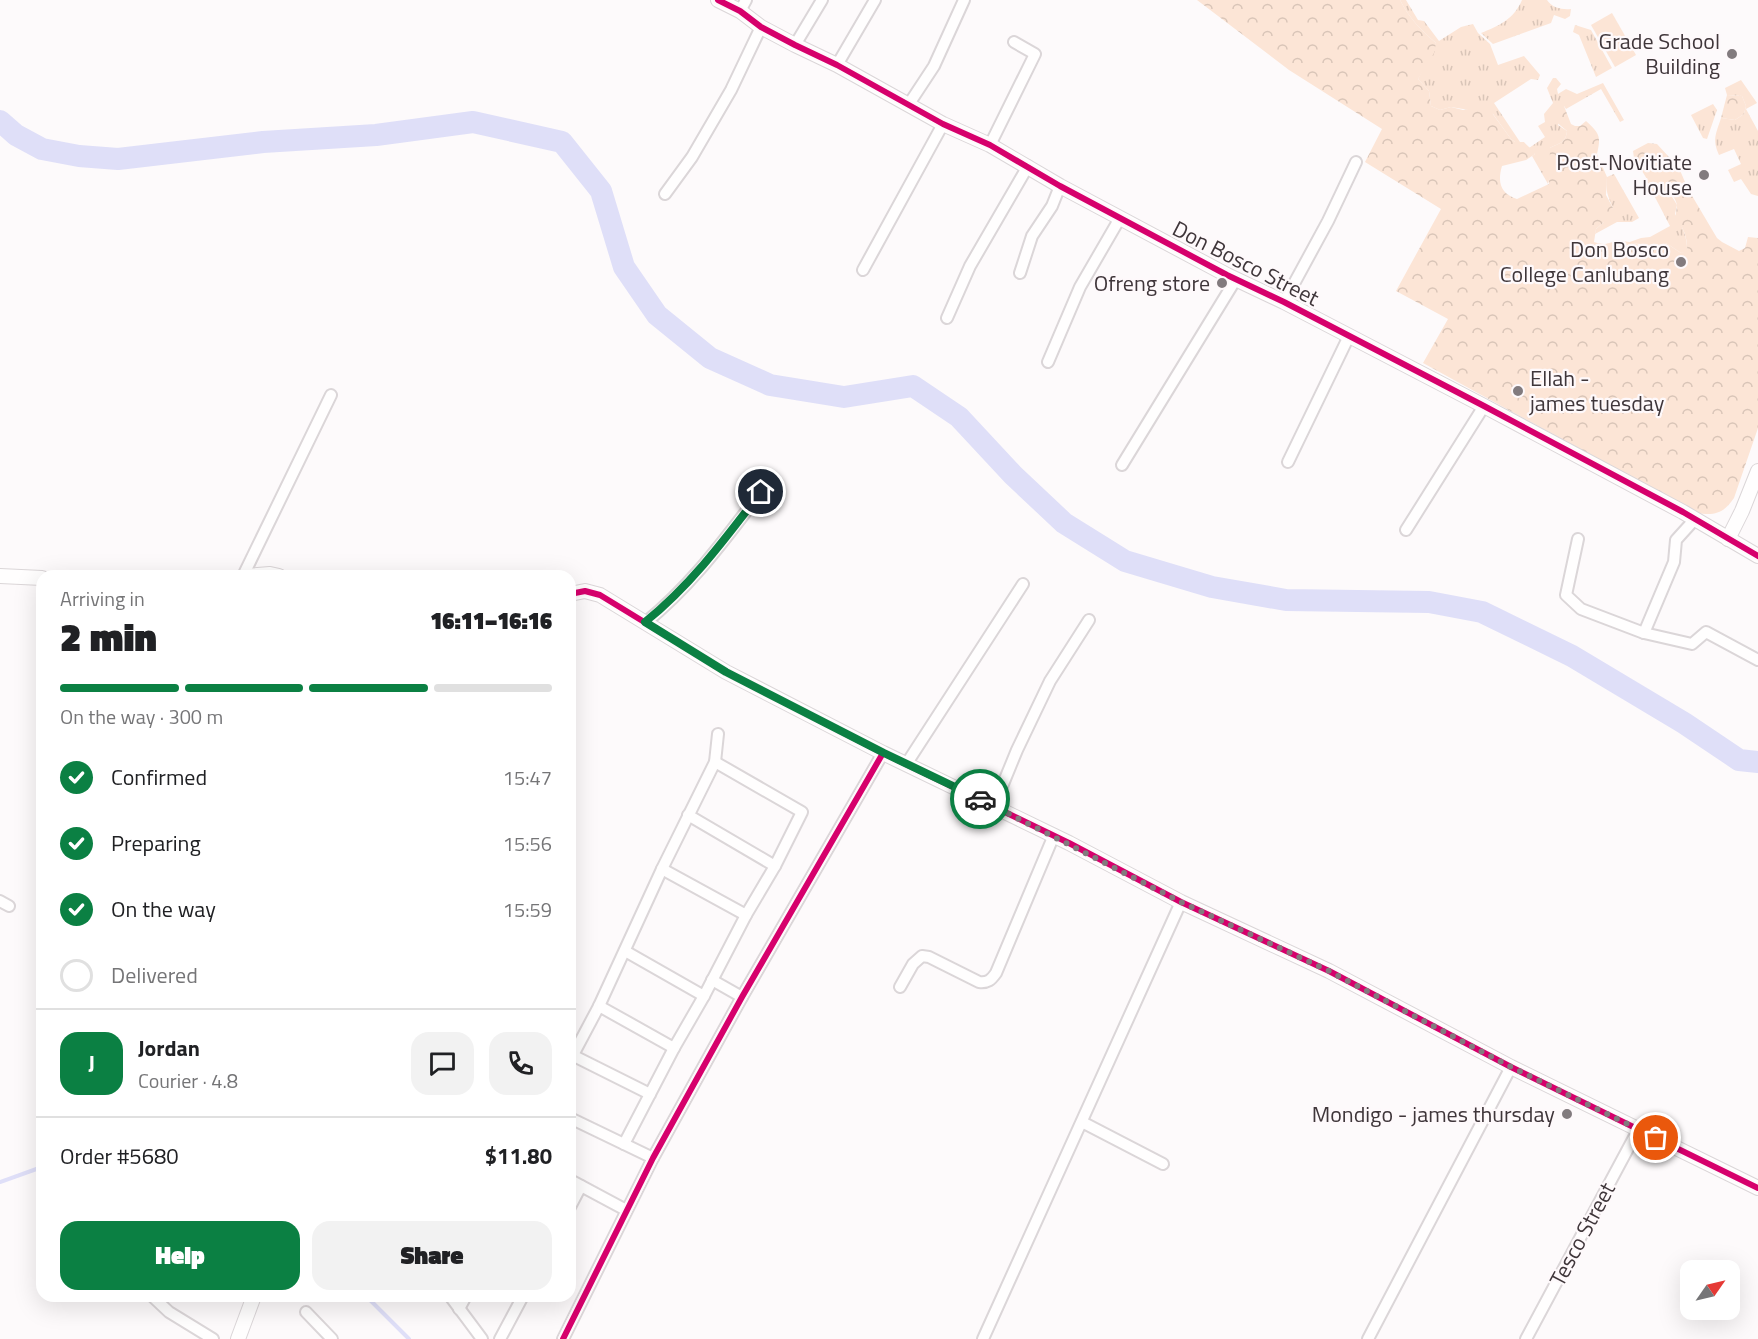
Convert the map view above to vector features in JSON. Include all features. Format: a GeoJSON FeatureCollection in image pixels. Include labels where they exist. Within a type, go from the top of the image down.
{"type":"FeatureCollection","features":[{"type":"Feature","properties":{"kind":"street","name":"Don Bosco Street"},"geometry":{"type":"LineString","coordinates":[[718,0],[743,5],[761,27],[837,65],[943,124],[1028,165],[1060,186],[1236,279],[1484,406],[1695,519],[1758,556]]}},
{"type":"Feature","properties":{"kind":"street"},"geometry":{"type":"LineString","coordinates":[[795,45],[822,0]]}},
{"type":"Feature","properties":{"kind":"street"},"geometry":{"type":"LineString","coordinates":[[837,65],[875,0]]}},
{"type":"Feature","properties":{"kind":"street"},"geometry":{"type":"LineString","coordinates":[[909,104],[934,66],[964,0]]}},
{"type":"Feature","properties":{"kind":"street"},"geometry":{"type":"LineString","coordinates":[[665,194],[692,157],[731,90],[761,27]]}},
{"type":"Feature","properties":{"kind":"street"},"geometry":{"type":"LineString","coordinates":[[990,145],[1035,54],[1014,42]]}},
{"type":"Feature","properties":{"kind":"street"},"geometry":{"type":"LineString","coordinates":[[863,270],[943,124]]}},
{"type":"Feature","properties":{"kind":"street"},"geometry":{"type":"LineString","coordinates":[[1284,302],[1329,221],[1356,162]]}},
{"type":"Feature","properties":{"kind":"street"},"geometry":{"type":"LineString","coordinates":[[947,318],[970,266],[1028,165]]}},
{"type":"Feature","properties":{"kind":"street"},"geometry":{"type":"LineString","coordinates":[[1020,273],[1032,236],[1052,206],[1060,186]]}},
{"type":"Feature","properties":{"kind":"street"},"geometry":{"type":"LineString","coordinates":[[1048,362],[1080,288],[1120,218]]}},
{"type":"Feature","properties":{"kind":"street"},"geometry":{"type":"LineString","coordinates":[[1122,465],[1236,279]]}},
{"type":"Feature","properties":{"kind":"street"},"geometry":{"type":"LineString","coordinates":[[1288,462],[1349,336]]}},
{"type":"Feature","properties":{"kind":"street"},"geometry":{"type":"LineString","coordinates":[[247,570],[330,395]]}},
{"type":"Feature","properties":{"kind":"street"},"geometry":{"type":"LineString","coordinates":[[1407,530],[1484,406]]}},
{"type":"Feature","properties":{"kind":"street"},"geometry":{"type":"LineString","coordinates":[[1728,539],[1757,475]]}},
{"type":"Feature","properties":{"kind":"street"},"geometry":{"type":"LineString","coordinates":[[645,622],[671,601],[699,572],[761,492]]}},
{"type":"Feature","properties":{"kind":"street"},"geometry":{"type":"LineString","coordinates":[[1644,633],[1674,562],[1676,540],[1695,519]]}},
{"type":"Feature","properties":{"kind":"street"},"geometry":{"type":"LineString","coordinates":[[1578,539],[1566,595],[1581,609],[1644,633],[1692,644],[1706,632],[1758,660]]}},
{"type":"Feature","properties":{"kind":"street"},"geometry":{"type":"LineString","coordinates":[[0,576],[36,578]]}},
{"type":"Feature","properties":{"kind":"street"},"geometry":{"type":"LineString","coordinates":[[907,763],[1023,585]]}},
{"type":"Feature","properties":{"kind":"street"},"geometry":{"type":"LineString","coordinates":[[576,593],[585,591],[600,595],[726,672],[884,753],[1054,835],[1181,902],[1329,971],[1511,1067],[1758,1188]]}},
{"type":"Feature","properties":{"kind":"street"},"geometry":{"type":"LineString","coordinates":[[994,806],[1017,750],[1050,681],[1089,620]]}},
{"type":"Feature","properties":{"kind":"street"},"geometry":{"type":"LineString","coordinates":[[576,1047],[599,1006],[662,869],[715,762],[718,734]]}},
{"type":"Feature","properties":{"kind":"street"},"geometry":{"type":"LineString","coordinates":[[563,1339],[653,1158],[742,997],[884,753]]}},
{"type":"Feature","properties":{"kind":"street"},"geometry":{"type":"LineString","coordinates":[[624,1144],[746,915],[776,866],[802,812],[715,762]]}},
{"type":"Feature","properties":{"kind":"street"},"geometry":{"type":"LineString","coordinates":[[688,815],[776,866]]}},
{"type":"Feature","properties":{"kind":"street"},"geometry":{"type":"LineString","coordinates":[[900,987],[913,964],[922,956],[929,957],[979,982],[985,983],[991,980],[1054,835]]}},
{"type":"Feature","properties":{"kind":"street"},"geometry":{"type":"LineString","coordinates":[[662,869],[746,915]]}},
{"type":"Feature","properties":{"kind":"street"},"geometry":{"type":"LineString","coordinates":[[983,1339],[1181,902]]}},
{"type":"Feature","properties":{"kind":"street"},"geometry":{"type":"LineString","coordinates":[[625,951],[704,996]]}},
{"type":"Feature","properties":{"kind":"street"},"geometry":{"type":"LineString","coordinates":[[712,980],[742,997]]}},
{"type":"Feature","properties":{"kind":"street"},"geometry":{"type":"LineString","coordinates":[[599,1006],[674,1048]]}},
{"type":"Feature","properties":{"kind":"street"},"geometry":{"type":"LineString","coordinates":[[576,1056],[650,1094]]}},
{"type":"Feature","properties":{"kind":"street"},"geometry":{"type":"LineString","coordinates":[[1368,1339],[1511,1067]]}},
{"type":"Feature","properties":{"kind":"street"},"geometry":{"type":"LineString","coordinates":[[576,1121],[653,1158]]}},
{"type":"Feature","properties":{"kind":"street"},"geometry":{"type":"LineString","coordinates":[[1082,1122],[1163,1164]]}},
{"type":"Feature","properties":{"kind":"street","name":"Tesco Street"},"geometry":{"type":"LineString","coordinates":[[1526,1339],[1638,1130]]}},
{"type":"Feature","properties":{"kind":"street"},"geometry":{"type":"LineString","coordinates":[[576,1183],[626,1210]]}},
{"type":"Feature","properties":{"kind":"street"},"geometry":{"type":"LineString","coordinates":[[576,1196],[581,1186]]}},
{"type":"Feature","properties":{"kind":"street"},"geometry":{"type":"LineString","coordinates":[[158,1302],[169,1312],[213,1339]]}},
{"type":"Feature","properties":{"kind":"street"},"geometry":{"type":"LineString","coordinates":[[238,1339],[252,1302]]}},
{"type":"Feature","properties":{"kind":"street"},"geometry":{"type":"LineString","coordinates":[[454,1302],[482,1339]]}},
{"type":"Feature","properties":{"kind":"street"},"geometry":{"type":"LineString","coordinates":[[459,1309],[463,1302]]}},
{"type":"Feature","properties":{"kind":"street"},"geometry":{"type":"LineString","coordinates":[[500,1339],[520,1302]]}},
{"type":"Feature","properties":{"kind":"street"},"geometry":{"type":"LineString","coordinates":[[306,1312],[328,1338]]}},
{"type":"Feature","properties":{"kind":"green space"},"geometry":{"type":"Polygon","coordinates":[[[1197,0],[1400,0],[1416,23],[1436,43],[1434,53],[1418,79],[1429,91],[1431,106],[1440,110],[1451,107],[1463,110],[1487,106],[1511,139],[1515,142],[1524,142],[1534,152],[1535,154],[1526,160],[1502,166],[1500,183],[1507,194],[1517,199],[1549,184],[1550,148],[1562,142],[1567,131],[1555,121],[1555,115],[1564,106],[1571,124],[1580,126],[1586,121],[1598,136],[1597,154],[1607,177],[1606,195],[1613,208],[1612,215],[1596,229],[1594,242],[1604,244],[1617,241],[1627,242],[1655,250],[1666,243],[1681,253],[1687,251],[1685,234],[1676,220],[1677,205],[1673,196],[1650,184],[1634,158],[1633,151],[1648,143],[1657,144],[1679,168],[1688,189],[1717,238],[1739,251],[1745,248],[1748,237],[1758,238],[1758,428],[1734,498],[1727,507],[1714,514],[1697,513],[1423,363],[1448,319],[1396,291],[1441,209],[1365,162],[1382,129],[1289,70],[1197,0]]]}},
{"type":"Feature","properties":{"kind":"green space"},"geometry":{"type":"Polygon","coordinates":[[[1400,0],[1406,0],[1418,20],[1424,21],[1439,41],[1461,27],[1473,24],[1478,33],[1490,44],[1498,65],[1524,56],[1540,75],[1538,80],[1531,79],[1494,103],[1520,142],[1511,139],[1493,114],[1451,107],[1440,110],[1431,106],[1429,91],[1418,79],[1436,43],[1416,23],[1400,0]]]}},
{"type":"Feature","properties":{"kind":"green space"},"geometry":{"type":"Polygon","coordinates":[[[1522,0],[1547,0],[1558,8],[1571,9],[1570,16],[1565,19],[1554,15],[1551,23],[1493,44],[1481,33],[1505,21],[1515,12],[1522,0]]]}},
{"type":"Feature","properties":{"kind":"green space"},"geometry":{"type":"Polygon","coordinates":[[[1612,13],[1636,55],[1615,67],[1591,25],[1612,13]]]}},
{"type":"Feature","properties":{"kind":"green space"},"geometry":{"type":"Polygon","coordinates":[[[1575,25],[1591,30],[1612,68],[1596,77],[1579,35],[1573,32],[1575,25]]]}},
{"type":"Feature","properties":{"kind":"green space"},"geometry":{"type":"Polygon","coordinates":[[[1553,78],[1561,84],[1557,89],[1558,94],[1566,89],[1577,94],[1603,83],[1624,120],[1620,122],[1601,89],[1566,109],[1564,106],[1558,125],[1567,131],[1562,142],[1550,148],[1548,184],[1532,156],[1535,154],[1529,148],[1545,137],[1538,126],[1545,122],[1544,114],[1553,103],[1547,88],[1553,78]]]}},
{"type":"Feature","properties":{"kind":"green space"},"geometry":{"type":"Polygon","coordinates":[[[1741,80],[1757,103],[1746,109],[1758,131],[1758,196],[1751,194],[1741,179],[1734,182],[1728,170],[1741,164],[1734,149],[1719,155],[1716,145],[1721,118],[1735,120],[1744,114],[1746,106],[1742,96],[1727,95],[1725,88],[1741,80]]]}},
{"type":"Feature","properties":{"kind":"green space"},"geometry":{"type":"Polygon","coordinates":[[[1727,95],[1742,96],[1746,106],[1744,114],[1735,120],[1721,118],[1727,95]]]}},
{"type":"Feature","properties":{"kind":"green space"},"geometry":{"type":"Polygon","coordinates":[[[1713,104],[1717,110],[1707,139],[1703,138],[1691,115],[1713,104]]]}},
{"type":"Feature","properties":{"kind":"green space"},"geometry":{"type":"Polygon","coordinates":[[[1614,174],[1639,218],[1632,222],[1617,222],[1595,234],[1596,229],[1613,208],[1607,193],[1606,182],[1607,177],[1614,174]]]}},
{"type":"Feature","properties":{"kind":"green space"},"geometry":{"type":"Polygon","coordinates":[[[1645,178],[1669,193],[1677,205],[1675,214],[1684,232],[1687,252],[1681,253],[1666,243],[1655,250],[1641,244],[1627,243],[1650,237],[1670,226],[1645,178]]]}},
{"type":"Feature","properties":{"kind":"waterway"},"geometry":{"type":"LineString","coordinates":[[0,121],[16,135],[42,149],[79,156],[118,159],[263,142],[376,135],[473,122],[562,142],[601,191],[624,267],[657,315],[710,358],[770,385],[844,397],[913,386],[959,417],[1013,475],[1064,523],[1125,561],[1212,587],[1286,600],[1429,602],[1482,612],[1572,656],[1684,723],[1739,760],[1758,762]]}},
{"type":"Feature","properties":{"kind":"waterway"},"geometry":{"type":"LineString","coordinates":[[0,1182],[36,1169]]}},
{"type":"Feature","properties":{"kind":"waterway"},"geometry":{"type":"LineString","coordinates":[[372,1302],[409,1339]]}},
{"type":"Feature","properties":{"kind":"cycle path"},"geometry":{"type":"LineString","coordinates":[[718,0],[740,11],[761,27],[837,65],[943,124],[990,145],[1060,186],[1227,275],[1284,302],[1484,406],[1683,512],[1758,556]]}},
{"type":"Feature","properties":{"kind":"cycle path"},"geometry":{"type":"LineString","coordinates":[[576,593],[585,591],[600,595],[726,672],[883,753],[1069,843],[1181,902],[1329,971],[1511,1067],[1758,1188]]}},
{"type":"Feature","properties":{"kind":"cycle path"},"geometry":{"type":"LineString","coordinates":[[563,1339],[653,1158],[742,997],[883,753]]}},
{"type":"Feature","properties":{"kind":"way so far"},"geometry":{"type":"LineString","coordinates":[[980,799],[1181,902],[1329,971],[1511,1067],[1656,1138]]}},
{"type":"Feature","properties":{"kind":"place","name":"Grade School Building"},"geometry":{"type":"Point","coordinates":[1732,54]}},
{"type":"Feature","properties":{"kind":"place","name":"Post-Novitiate House"},"geometry":{"type":"Point","coordinates":[1704,175]}},
{"type":"Feature","properties":{"kind":"place","name":"Don Bosco College Canlubang"},"geometry":{"type":"Point","coordinates":[1681,262]}},
{"type":"Feature","properties":{"kind":"place","name":"Ofreng store"},"geometry":{"type":"Point","coordinates":[1222,283]}},
{"type":"Feature","properties":{"kind":"place","name":"Ellah - james tuesday"},"geometry":{"type":"Point","coordinates":[1518,391]}},
{"type":"Feature","properties":{"kind":"place","name":"Mondigo - james thursday"},"geometry":{"type":"Point","coordinates":[1567,1114]}},
{"type":"Feature","properties":{"kind":"route"},"geometry":{"type":"LineString","coordinates":[[761,492],[699,572],[671,601],[645,622],[726,672],[980,799]]}}]}
